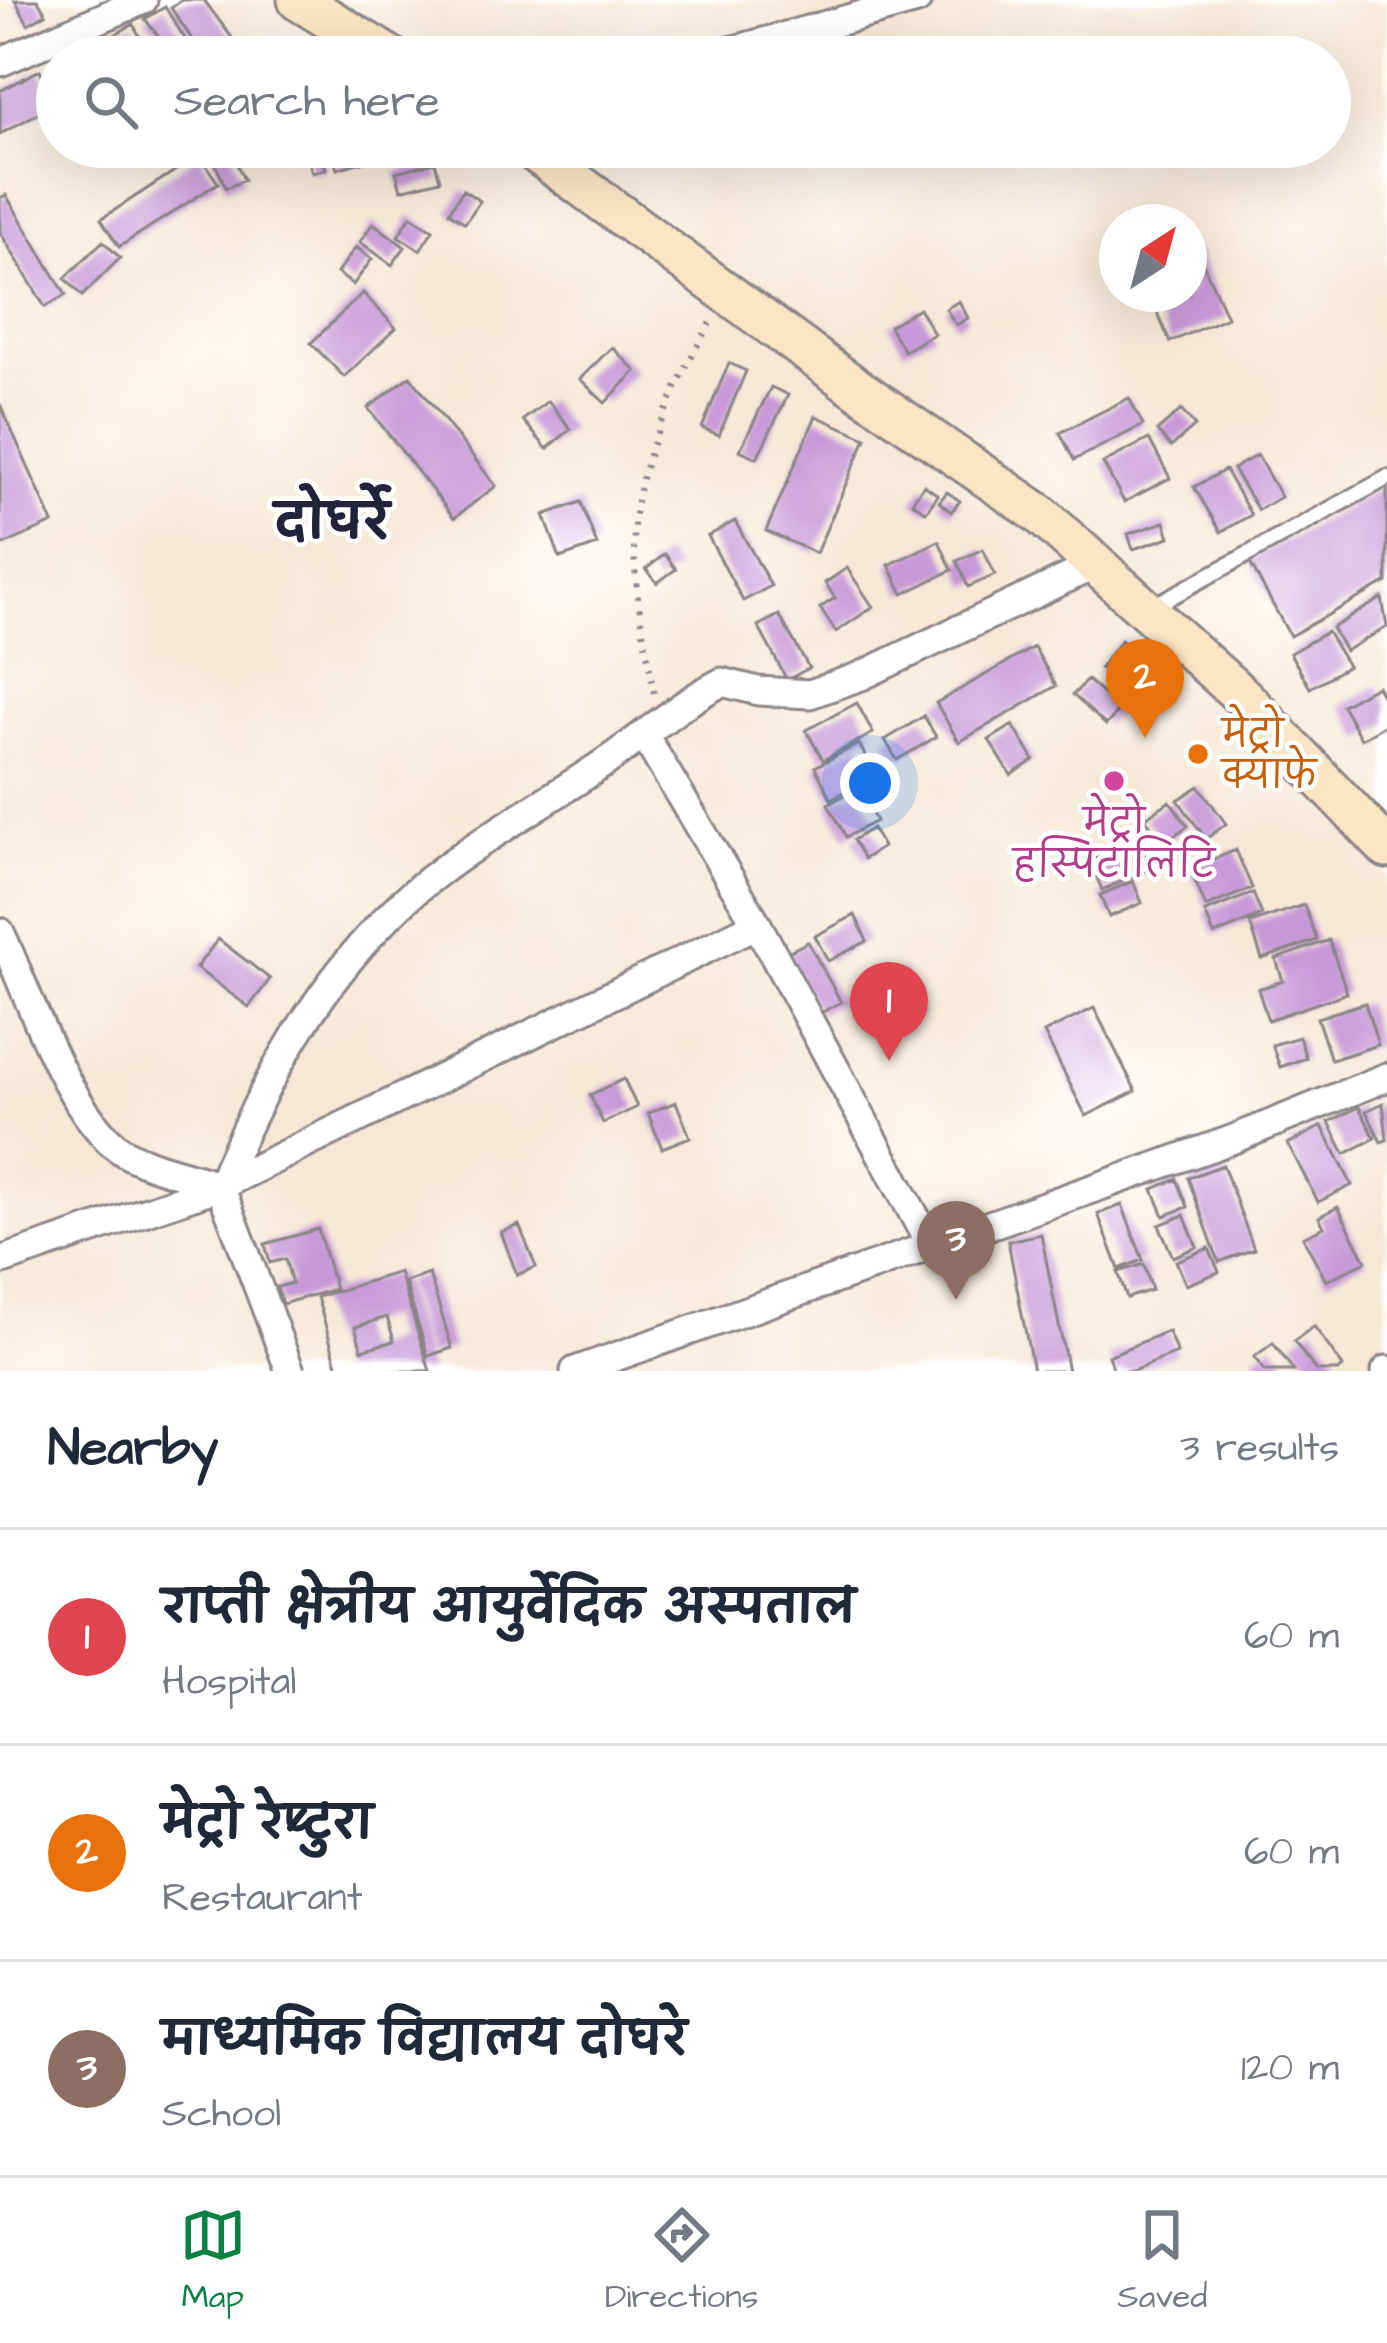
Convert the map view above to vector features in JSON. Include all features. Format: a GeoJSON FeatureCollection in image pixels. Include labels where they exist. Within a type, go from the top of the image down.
{"type":"FeatureCollection","features":[{"type":"Feature","properties":{"kind":"main road"},"geometry":{"type":"LineString","coordinates":[[298,0],[357,36]]}},
{"type":"Feature","properties":{"kind":"main road"},"geometry":{"type":"LineString","coordinates":[[557,168],[1040,514],[1243,697],[1387,848]]}},
{"type":"Feature","properties":{"kind":"street"},"geometry":{"type":"LineString","coordinates":[[60,36],[142,0]]}},
{"type":"Feature","properties":{"kind":"street"},"geometry":{"type":"LineString","coordinates":[[786,36],[917,0]]}},
{"type":"Feature","properties":{"kind":"street"},"geometry":{"type":"LineString","coordinates":[[0,62],[36,46]]}},
{"type":"Feature","properties":{"kind":"street"},"geometry":{"type":"LineString","coordinates":[[290,1371],[220,1186],[260,1093],[331,980],[403,902],[645,737],[690,698],[722,682],[758,692],[811,694],[861,676],[1099,563]]}},
{"type":"Feature","properties":{"kind":"street"},"geometry":{"type":"LineString","coordinates":[[645,737],[757,924],[932,1248]]}},
{"type":"Feature","properties":{"kind":"street"},"geometry":{"type":"LineString","coordinates":[[0,1261],[220,1186],[757,924]]}},
{"type":"Feature","properties":{"kind":"street"},"geometry":{"type":"LineString","coordinates":[[0,932],[44,1038],[95,1125],[124,1152],[220,1186]]}},
{"type":"Feature","properties":{"kind":"street"},"geometry":{"type":"LineString","coordinates":[[575,1371],[633,1362],[1232,1140],[1387,1077]]}},
{"type":"Feature","properties":{"kind":"lane"},"geometry":{"type":"LineString","coordinates":[[1148,609],[1387,478]]}},
{"type":"Feature","properties":{"kind":"path"},"geometry":{"type":"LineString","coordinates":[[645,737],[655,697],[634,525],[691,355],[730,293]]}},
{"type":"Feature","properties":{"kind":"building"},"geometry":{"type":"Polygon","coordinates":[[[15,0],[38,0],[46,14],[28,24],[15,0]]]}},
{"type":"Feature","properties":{"kind":"building"},"geometry":{"type":"Polygon","coordinates":[[[182,0],[204,0],[231,36],[190,36],[171,8],[182,0]]]}},
{"type":"Feature","properties":{"kind":"building"},"geometry":{"type":"Polygon","coordinates":[[[165,7],[183,36],[158,36],[145,19],[165,7]]]}},
{"type":"Feature","properties":{"kind":"building"},"geometry":{"type":"Polygon","coordinates":[[[133,24],[139,36],[112,36],[133,24]]]}},
{"type":"Feature","properties":{"kind":"building"},"geometry":{"type":"Polygon","coordinates":[[[36,72],[36,114],[0,134],[0,91],[36,72]]]}},
{"type":"Feature","properties":{"kind":"building"},"geometry":{"type":"Polygon","coordinates":[[[179,168],[208,168],[218,183],[119,247],[101,219],[179,168]]]}},
{"type":"Feature","properties":{"kind":"building"},"geometry":{"type":"Polygon","coordinates":[[[217,168],[239,168],[244,180],[226,188],[217,168]]]}},
{"type":"Feature","properties":{"kind":"building"},"geometry":{"type":"Polygon","coordinates":[[[437,168],[440,180],[401,190],[396,172],[437,168]]]}},
{"type":"Feature","properties":{"kind":"building"},"geometry":{"type":"Polygon","coordinates":[[[463,190],[480,201],[465,223],[449,212],[463,190]]]}},
{"type":"Feature","properties":{"kind":"building"},"geometry":{"type":"Polygon","coordinates":[[[6,195],[66,295],[45,307],[0,232],[0,198],[6,195]]]}},
{"type":"Feature","properties":{"kind":"building"},"geometry":{"type":"Polygon","coordinates":[[[411,216],[433,230],[420,250],[398,236],[411,216]]]}},
{"type":"Feature","properties":{"kind":"building"},"geometry":{"type":"Polygon","coordinates":[[[373,223],[405,247],[392,265],[360,242],[373,223]]]}},
{"type":"Feature","properties":{"kind":"building"},"geometry":{"type":"Polygon","coordinates":[[[103,241],[120,258],[82,296],[65,278],[103,241]]]}},
{"type":"Feature","properties":{"kind":"building"},"geometry":{"type":"Polygon","coordinates":[[[356,247],[372,259],[353,285],[337,273],[356,247]]]}},
{"type":"Feature","properties":{"kind":"building"},"geometry":{"type":"Polygon","coordinates":[[[1207,272],[1227,317],[1170,342],[1157,312],[1207,312],[1207,272]]]}},
{"type":"Feature","properties":{"kind":"building"},"geometry":{"type":"Polygon","coordinates":[[[363,293],[396,328],[344,377],[311,343],[363,293]]]}},
{"type":"Feature","properties":{"kind":"building"},"geometry":{"type":"Polygon","coordinates":[[[959,301],[968,318],[956,325],[946,309],[959,301]]]}},
{"type":"Feature","properties":{"kind":"building"},"geometry":{"type":"Polygon","coordinates":[[[919,308],[934,334],[904,351],[889,326],[919,308]]]}},
{"type":"Feature","properties":{"kind":"building"},"geometry":{"type":"Polygon","coordinates":[[[612,347],[636,371],[605,403],[580,379],[612,347]]]}},
{"type":"Feature","properties":{"kind":"building"},"geometry":{"type":"Polygon","coordinates":[[[729,363],[746,371],[719,435],[702,428],[729,363]]]}},
{"type":"Feature","properties":{"kind":"building"},"geometry":{"type":"Polygon","coordinates":[[[410,376],[496,486],[454,518],[368,408],[410,376]]]}},
{"type":"Feature","properties":{"kind":"building"},"geometry":{"type":"Polygon","coordinates":[[[771,387],[788,395],[757,458],[740,450],[771,387]]]}},
{"type":"Feature","properties":{"kind":"building"},"geometry":{"type":"Polygon","coordinates":[[[1129,398],[1143,425],[1074,460],[1060,433],[1129,398]]]}},
{"type":"Feature","properties":{"kind":"building"},"geometry":{"type":"Polygon","coordinates":[[[548,401],[571,429],[547,449],[523,420],[548,401]]]}},
{"type":"Feature","properties":{"kind":"building"},"geometry":{"type":"Polygon","coordinates":[[[0,404],[53,523],[3,545],[0,538],[0,404]]]}},
{"type":"Feature","properties":{"kind":"building"},"geometry":{"type":"Polygon","coordinates":[[[1181,410],[1195,426],[1171,447],[1157,431],[1181,410]]]}},
{"type":"Feature","properties":{"kind":"building"},"geometry":{"type":"Polygon","coordinates":[[[816,416],[866,438],[816,553],[766,531],[816,416]]]}},
{"type":"Feature","properties":{"kind":"building"},"geometry":{"type":"Polygon","coordinates":[[[1149,439],[1170,478],[1124,502],[1103,463],[1149,439]]]}},
{"type":"Feature","properties":{"kind":"building"},"geometry":{"type":"Polygon","coordinates":[[[1257,455],[1281,497],[1258,510],[1233,469],[1257,455]]]}},
{"type":"Feature","properties":{"kind":"building"},"geometry":{"type":"Polygon","coordinates":[[[1225,470],[1251,515],[1221,532],[1194,487],[1225,470]]]}},
{"type":"Feature","properties":{"kind":"building"},"geometry":{"type":"Polygon","coordinates":[[[924,485],[938,495],[926,512],[912,502],[924,485]]]}},
{"type":"Feature","properties":{"kind":"building"},"geometry":{"type":"Polygon","coordinates":[[[1387,485],[1387,582],[1290,636],[1249,561],[1387,485]]]}},
{"type":"Feature","properties":{"kind":"building"},"geometry":{"type":"Polygon","coordinates":[[[947,492],[960,501],[951,512],[939,502],[947,492]]]}},
{"type":"Feature","properties":{"kind":"building"},"geometry":{"type":"Polygon","coordinates":[[[581,502],[597,545],[560,558],[544,515],[581,502]]]}},
{"type":"Feature","properties":{"kind":"building"},"geometry":{"type":"Polygon","coordinates":[[[735,521],[771,586],[743,601],[708,536],[735,521]]]}},
{"type":"Feature","properties":{"kind":"building"},"geometry":{"type":"Polygon","coordinates":[[[1165,522],[1170,537],[1133,549],[1128,534],[1165,522]]]}},
{"type":"Feature","properties":{"kind":"building"},"geometry":{"type":"Polygon","coordinates":[[[939,541],[952,570],[903,594],[889,565],[939,541]]]}},
{"type":"Feature","properties":{"kind":"building"},"geometry":{"type":"Polygon","coordinates":[[[983,549],[995,575],[968,587],[957,561],[983,549]]]}},
{"type":"Feature","properties":{"kind":"building"},"geometry":{"type":"Polygon","coordinates":[[[665,554],[676,569],[657,583],[646,569],[665,554]]]}},
{"type":"Feature","properties":{"kind":"building"},"geometry":{"type":"Polygon","coordinates":[[[847,568],[873,607],[836,632],[820,608],[835,598],[825,583],[847,568]]]}},
{"type":"Feature","properties":{"kind":"building"},"geometry":{"type":"Polygon","coordinates":[[[1382,598],[1387,627],[1345,651],[1332,628],[1382,598]]]}},
{"type":"Feature","properties":{"kind":"building"},"geometry":{"type":"Polygon","coordinates":[[[779,615],[809,668],[787,680],[758,626],[779,615]]]}},
{"type":"Feature","properties":{"kind":"building"},"geometry":{"type":"Polygon","coordinates":[[[1327,632],[1348,666],[1310,688],[1290,653],[1327,632]]]}},
{"type":"Feature","properties":{"kind":"building"},"geometry":{"type":"Polygon","coordinates":[[[1121,640],[1138,653],[1117,681],[1100,668],[1121,640]]]}},
{"type":"Feature","properties":{"kind":"building"},"geometry":{"type":"Polygon","coordinates":[[[1034,647],[1056,686],[959,742],[936,703],[1034,647]]]}},
{"type":"Feature","properties":{"kind":"building"},"geometry":{"type":"Polygon","coordinates":[[[1135,666],[1156,682],[1143,700],[1121,683],[1135,666]]]}},
{"type":"Feature","properties":{"kind":"building"},"geometry":{"type":"Polygon","coordinates":[[[1087,680],[1120,709],[1106,725],[1073,695],[1087,680]]]}},
{"type":"Feature","properties":{"kind":"building"},"geometry":{"type":"Polygon","coordinates":[[[1377,686],[1387,704],[1387,724],[1361,739],[1342,705],[1377,686]]]}},
{"type":"Feature","properties":{"kind":"building"},"geometry":{"type":"Polygon","coordinates":[[[857,703],[873,733],[823,760],[806,730],[857,703]]]}},
{"type":"Feature","properties":{"kind":"building"},"geometry":{"type":"Polygon","coordinates":[[[924,716],[936,737],[897,760],[885,740],[924,716]]]}},
{"type":"Feature","properties":{"kind":"building"},"geometry":{"type":"Polygon","coordinates":[[[1013,725],[1034,760],[1011,775],[989,740],[1013,725]]]}},
{"type":"Feature","properties":{"kind":"building"},"geometry":{"type":"Polygon","coordinates":[[[859,744],[875,775],[831,799],[815,767],[859,744]]]}},
{"type":"Feature","properties":{"kind":"building"},"geometry":{"type":"Polygon","coordinates":[[[1199,786],[1226,824],[1206,839],[1178,800],[1199,786]]]}},
{"type":"Feature","properties":{"kind":"building"},"geometry":{"type":"Polygon","coordinates":[[[859,788],[876,821],[846,837],[828,804],[859,788]]]}},
{"type":"Feature","properties":{"kind":"building"},"geometry":{"type":"Polygon","coordinates":[[[1170,801],[1188,826],[1163,843],[1145,818],[1170,801]]]}},
{"type":"Feature","properties":{"kind":"building"},"geometry":{"type":"Polygon","coordinates":[[[872,828],[883,847],[864,859],[853,840],[872,828]]]}},
{"type":"Feature","properties":{"kind":"building"},"geometry":{"type":"Polygon","coordinates":[[[1139,840],[1151,869],[1102,890],[1090,861],[1139,840]]]}},
{"type":"Feature","properties":{"kind":"building"},"geometry":{"type":"Polygon","coordinates":[[[1236,850],[1252,888],[1206,907],[1190,869],[1236,850]]]}},
{"type":"Feature","properties":{"kind":"building"},"geometry":{"type":"Polygon","coordinates":[[[1133,881],[1142,903],[1109,917],[1100,895],[1133,881]]]}},
{"type":"Feature","properties":{"kind":"building"},"geometry":{"type":"Polygon","coordinates":[[[1253,893],[1262,915],[1214,935],[1205,912],[1253,893]]]}},
{"type":"Feature","properties":{"kind":"building"},"geometry":{"type":"Polygon","coordinates":[[[1304,905],[1317,940],[1262,959],[1250,923],[1304,905]]]}},
{"type":"Feature","properties":{"kind":"building"},"geometry":{"type":"Polygon","coordinates":[[[855,915],[867,941],[828,961],[815,936],[855,915]]]}},
{"type":"Feature","properties":{"kind":"building"},"geometry":{"type":"Polygon","coordinates":[[[218,939],[270,979],[249,1007],[196,968],[218,939]]]}},
{"type":"Feature","properties":{"kind":"building"},"geometry":{"type":"Polygon","coordinates":[[[1329,940],[1347,993],[1268,1020],[1258,989],[1283,981],[1276,959],[1329,940]]]}},
{"type":"Feature","properties":{"kind":"building"},"geometry":{"type":"Polygon","coordinates":[[[808,942],[841,1002],[819,1014],[786,953],[808,942]]]}},
{"type":"Feature","properties":{"kind":"building"},"geometry":{"type":"Polygon","coordinates":[[[903,970],[912,992],[878,1006],[869,984],[903,970]]]}},
{"type":"Feature","properties":{"kind":"building"},"geometry":{"type":"Polygon","coordinates":[[[914,996],[921,1016],[890,1027],[883,1008],[914,996]]]}},
{"type":"Feature","properties":{"kind":"building"},"geometry":{"type":"Polygon","coordinates":[[[1365,1003],[1378,1045],[1331,1060],[1317,1018],[1365,1003]]]}},
{"type":"Feature","properties":{"kind":"building"},"geometry":{"type":"Polygon","coordinates":[[[1094,1008],[1136,1091],[1086,1116],[1044,1033],[1094,1008]]]}},
{"type":"Feature","properties":{"kind":"building"},"geometry":{"type":"Polygon","coordinates":[[[1299,1037],[1306,1058],[1280,1067],[1272,1045],[1299,1037]]]}},
{"type":"Feature","properties":{"kind":"building"},"geometry":{"type":"Polygon","coordinates":[[[624,1079],[637,1107],[603,1123],[590,1095],[624,1079]]]}},
{"type":"Feature","properties":{"kind":"building"},"geometry":{"type":"Polygon","coordinates":[[[676,1102],[690,1137],[662,1148],[648,1113],[676,1102]]]}},
{"type":"Feature","properties":{"kind":"building"},"geometry":{"type":"Polygon","coordinates":[[[1383,1103],[1387,1140],[1381,1142],[1366,1111],[1383,1103]]]}},
{"type":"Feature","properties":{"kind":"building"},"geometry":{"type":"Polygon","coordinates":[[[1359,1107],[1375,1138],[1345,1154],[1329,1122],[1359,1107]]]}},
{"type":"Feature","properties":{"kind":"building"},"geometry":{"type":"Polygon","coordinates":[[[1322,1126],[1352,1185],[1318,1202],[1288,1144],[1322,1126]]]}},
{"type":"Feature","properties":{"kind":"building"},"geometry":{"type":"Polygon","coordinates":[[[1223,1165],[1254,1249],[1219,1262],[1188,1178],[1223,1165]]]}},
{"type":"Feature","properties":{"kind":"building"},"geometry":{"type":"Polygon","coordinates":[[[1177,1179],[1188,1207],[1164,1216],[1153,1189],[1177,1179]]]}},
{"type":"Feature","properties":{"kind":"building"},"geometry":{"type":"Polygon","coordinates":[[[1122,1205],[1143,1260],[1119,1269],[1098,1214],[1122,1205]]]}},
{"type":"Feature","properties":{"kind":"building"},"geometry":{"type":"Polygon","coordinates":[[[1338,1207],[1366,1261],[1326,1281],[1303,1237],[1324,1227],[1319,1217],[1338,1207]]]}},
{"type":"Feature","properties":{"kind":"building"},"geometry":{"type":"Polygon","coordinates":[[[1184,1215],[1197,1247],[1173,1257],[1159,1225],[1184,1215]]]}},
{"type":"Feature","properties":{"kind":"building"},"geometry":{"type":"Polygon","coordinates":[[[519,1225],[536,1267],[517,1275],[501,1232],[519,1225]]]}},
{"type":"Feature","properties":{"kind":"building"},"geometry":{"type":"Polygon","coordinates":[[[318,1229],[335,1289],[282,1304],[277,1287],[292,1283],[285,1259],[270,1263],[265,1244],[318,1229]]]}},
{"type":"Feature","properties":{"kind":"building"},"geometry":{"type":"Polygon","coordinates":[[[1041,1234],[1068,1371],[1033,1371],[1008,1241],[1041,1234]]]}},
{"type":"Feature","properties":{"kind":"building"},"geometry":{"type":"Polygon","coordinates":[[[1209,1248],[1219,1272],[1186,1285],[1176,1261],[1209,1248]]]}},
{"type":"Feature","properties":{"kind":"building"},"geometry":{"type":"Polygon","coordinates":[[[1144,1264],[1152,1290],[1127,1298],[1118,1272],[1144,1264]]]}},
{"type":"Feature","properties":{"kind":"building"},"geometry":{"type":"Polygon","coordinates":[[[399,1272],[430,1371],[339,1371],[317,1297],[399,1272]],[[387,1317],[355,1327],[362,1350],[394,1341],[387,1317]]]}},
{"type":"Feature","properties":{"kind":"building"},"geometry":{"type":"Polygon","coordinates":[[[429,1274],[452,1348],[428,1356],[405,1282],[429,1274]]]}},
{"type":"Feature","properties":{"kind":"building"},"geometry":{"type":"Polygon","coordinates":[[[1314,1326],[1343,1367],[1338,1371],[1316,1371],[1294,1341],[1314,1326]]]}},
{"type":"Feature","properties":{"kind":"building"},"geometry":{"type":"Polygon","coordinates":[[[1168,1331],[1177,1353],[1133,1371],[1114,1371],[1108,1356],[1168,1331]]]}},
{"type":"Feature","properties":{"kind":"building"},"geometry":{"type":"Polygon","coordinates":[[[1273,1343],[1294,1371],[1265,1371],[1254,1357],[1273,1343]]]}},
{"type":"Feature","properties":{"kind":"place","name":"मेट्रो रेष्टुरा"},"geometry":{"type":"Point","coordinates":[1145,738]}},
{"type":"Feature","properties":{"kind":"place","name":"मेट्रो क्याफे"},"geometry":{"type":"Point","coordinates":[1198,754]}},
{"type":"Feature","properties":{"kind":"place","name":"मेट्रो हस्पिटालिटि"},"geometry":{"type":"Point","coordinates":[1114,781]}},
{"type":"Feature","properties":{"kind":"place","name":"राप्ती क्षेत्रीय आयुर्वेदिक अस्पताल"},"geometry":{"type":"Point","coordinates":[889,1061]}},
{"type":"Feature","properties":{"kind":"place","name":"माध्यमिक विद्यालय दोघरे"},"geometry":{"type":"Point","coordinates":[956,1300]}},
{"type":"Feature","properties":{"kind":"district","name":"दोघर्रे"},"geometry":{"type":"Point","coordinates":[332,521]}}]}
